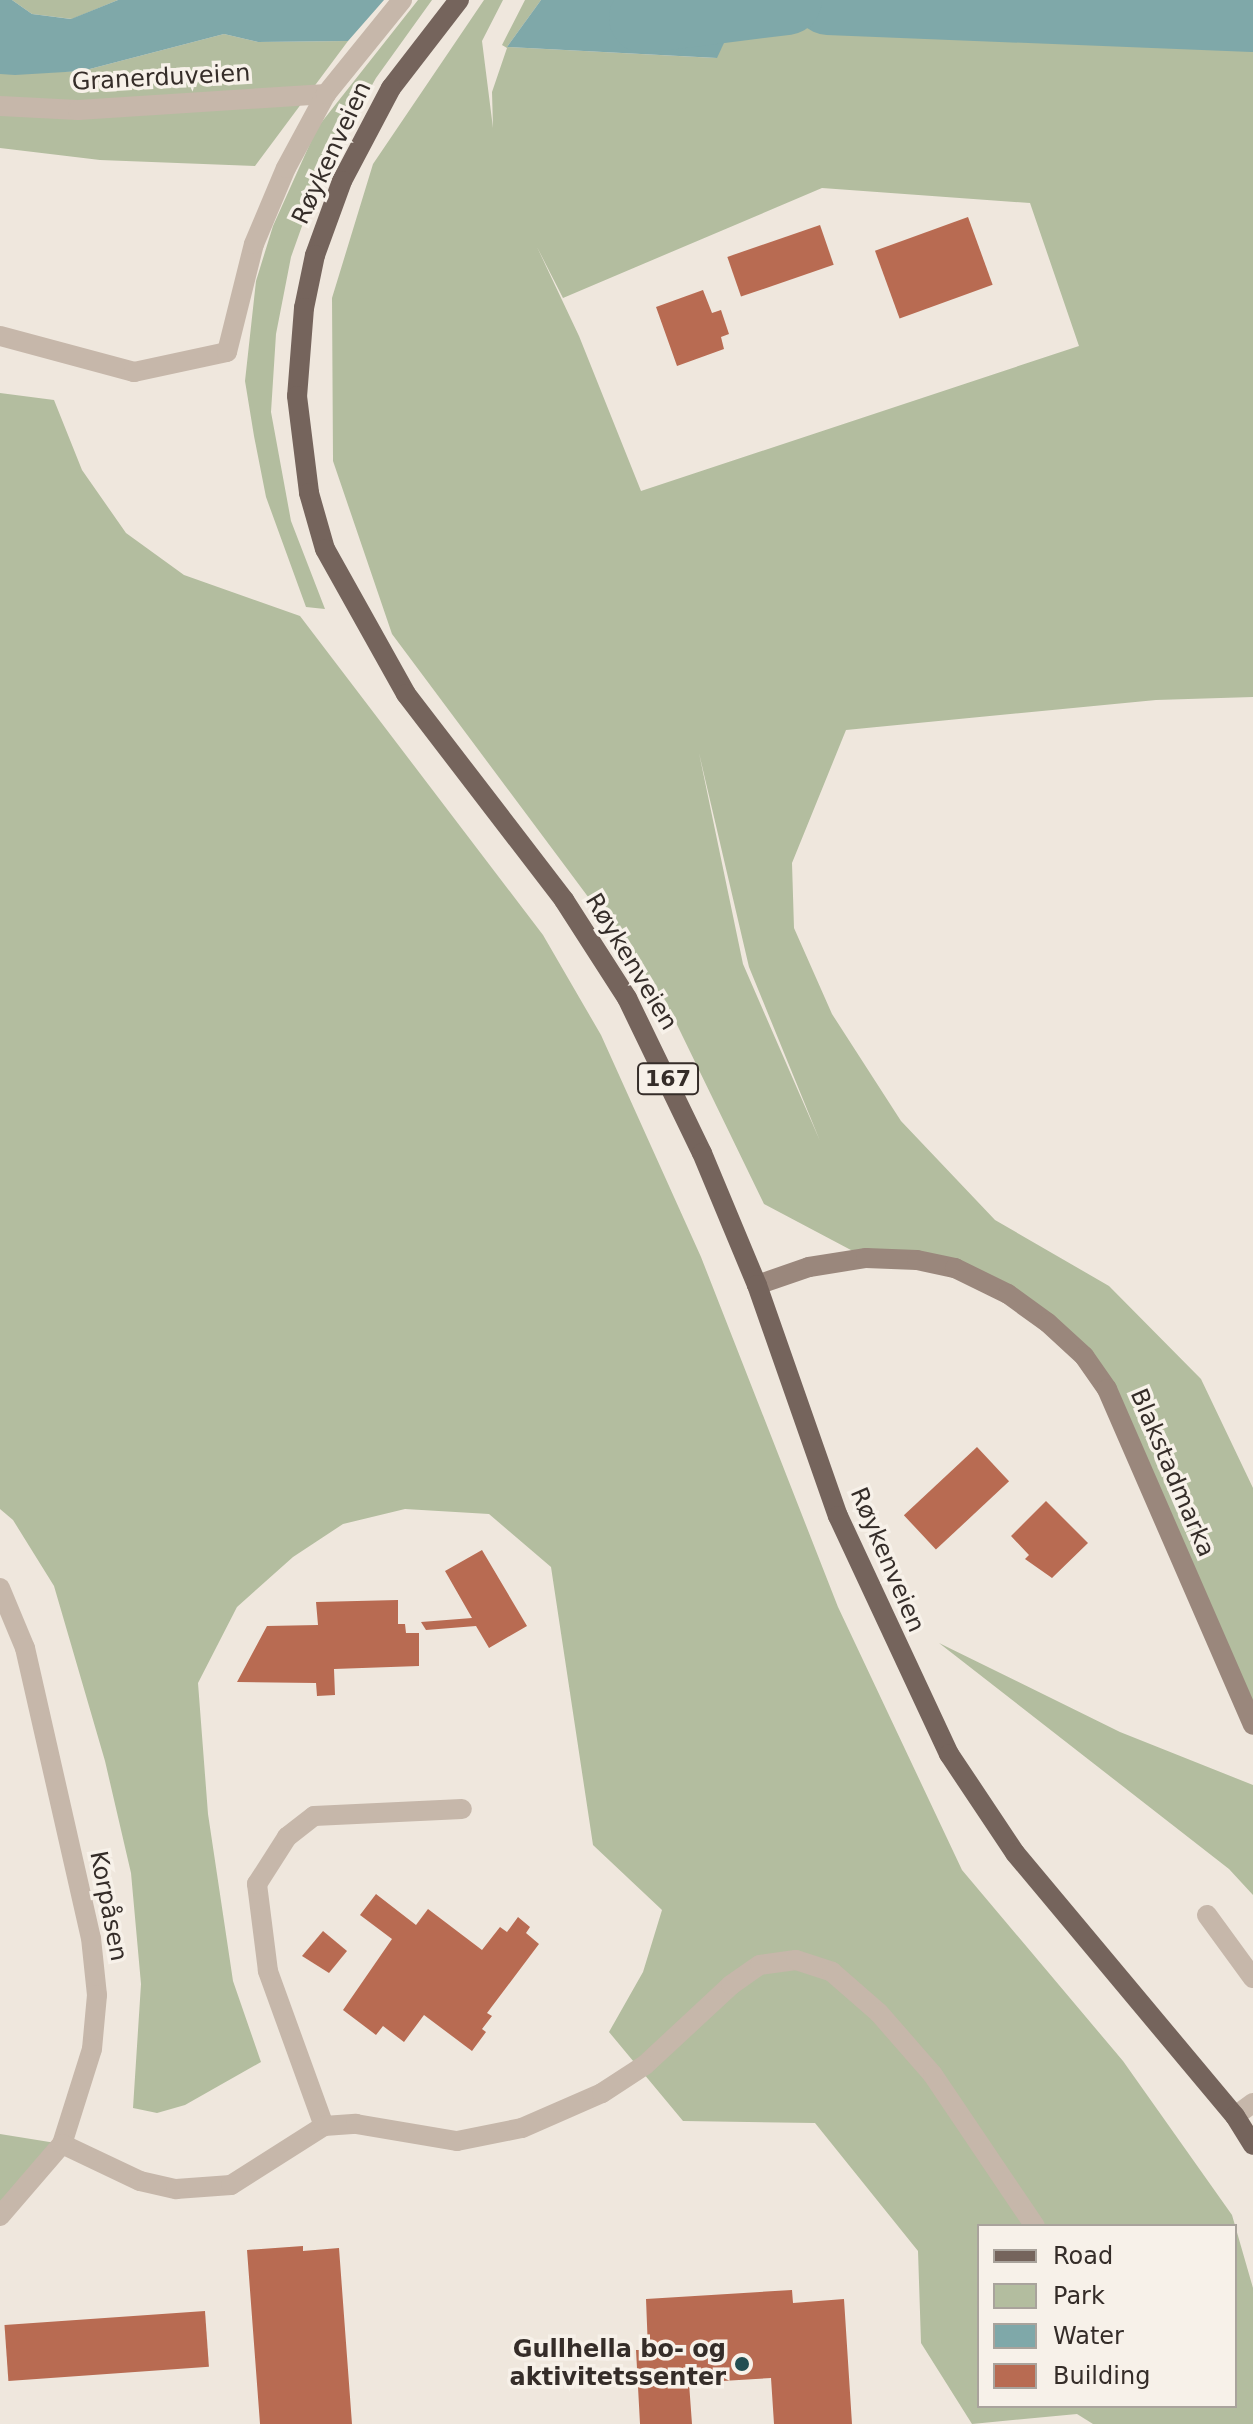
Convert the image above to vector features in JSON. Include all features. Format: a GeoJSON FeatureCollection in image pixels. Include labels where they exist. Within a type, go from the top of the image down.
{"type":"FeatureCollection","features":[{"type":"Feature","properties":{"kind":"main road","name":"Røykenveien"},"geometry":{"type":"LineString","coordinates":[[459,0],[391,88],[342,181],[315,255],[304,308],[297,396],[309,493],[325,549],[347,595],[406,694],[555,887],[627,998],[702,1153],[757,1285],[838,1516],[949,1754],[1015,1853],[1235,2116],[1253,2145]]}},
{"type":"Feature","properties":{"kind":"main road","name":"Blakstadmarka"},"geometry":{"type":"LineString","coordinates":[[757,1285],[809,1267],[866,1258],[917,1260],[955,1268],[1008,1294],[1048,1323],[1084,1356],[1107,1389],[1253,1725]]}},
{"type":"Feature","properties":{"kind":"street"},"geometry":{"type":"LineString","coordinates":[[0,336],[134,372],[227,352],[254,244],[286,168],[326,94],[402,0]]}},
{"type":"Feature","properties":{"kind":"street","name":"Granerduveien"},"geometry":{"type":"LineString","coordinates":[[0,106],[78,110],[326,94]]}},
{"type":"Feature","properties":{"kind":"street","name":"Korpåsen"},"geometry":{"type":"LineString","coordinates":[[0,1588],[25,1648],[91,1938],[97,1995],[92,2049],[62,2144],[0,2216]]}},
{"type":"Feature","properties":{"kind":"street"},"geometry":{"type":"LineString","coordinates":[[324,2126],[268,1971],[257,1884],[287,1837],[314,1816],[462,1809]]}},
{"type":"Feature","properties":{"kind":"street"},"geometry":{"type":"LineString","coordinates":[[1207,1915],[1253,1978]]}},
{"type":"Feature","properties":{"kind":"street"},"geometry":{"type":"LineString","coordinates":[[62,2144],[140,2181],[176,2189],[231,2185],[324,2126],[356,2124],[457,2141],[522,2128],[602,2093],[645,2065],[731,1985],[760,1965],[796,1960],[832,1972],[879,2013],[933,2075],[1034,2224]]}},
{"type":"Feature","properties":{"kind":"street"},"geometry":{"type":"LineString","coordinates":[[1235,2116],[1253,2103]]}},
{"type":"Feature","properties":{"kind":"green space"},"geometry":{"type":"Polygon","coordinates":[[[12,0],[118,0],[72,19],[32,14],[12,0]]]}},
{"type":"Feature","properties":{"kind":"green space"},"geometry":{"type":"Polygon","coordinates":[[[418,0],[432,0],[376,78],[318,181],[291,257],[276,334],[271,412],[291,521],[325,609],[306,607],[266,497],[245,381],[256,281],[273,226],[317,128],[418,0]]]}},
{"type":"Feature","properties":{"kind":"green space"},"geometry":{"type":"Polygon","coordinates":[[[484,0],[503,0],[482,41],[493,128],[492,92],[507,48],[502,45],[525,0],[541,0],[507,47],[716,58],[744,0],[1253,0],[1253,697],[1156,700],[846,730],[792,863],[794,928],[832,1014],[901,1121],[995,1220],[1109,1286],[1201,1379],[1253,1488],[1253,1701],[1107,1389],[1048,1323],[955,1268],[866,1258],[764,1204],[665,1000],[392,634],[333,461],[332,298],[373,164],[484,0]],[[822,188],[563,298],[537,247],[579,336],[641,491],[1079,346],[1030,203],[822,188]],[[699,753],[743,964],[820,1141],[749,967],[699,753]]]}},
{"type":"Feature","properties":{"kind":"green space"},"geometry":{"type":"Polygon","coordinates":[[[224,34],[258,42],[348,41],[255,166],[100,160],[0,148],[0,74],[82,71],[224,34]]]}},
{"type":"Feature","properties":{"kind":"green space"},"geometry":{"type":"Polygon","coordinates":[[[0,393],[54,400],[82,470],[126,533],[184,575],[300,616],[543,935],[601,1035],[701,1257],[838,1607],[962,1870],[1123,2061],[1232,2215],[1235,2224],[977,2224],[977,2408],[1237,2408],[1237,2232],[1253,2288],[1253,2424],[1093,2424],[1077,2414],[972,2424],[921,2343],[918,2251],[815,2123],[683,2121],[609,2032],[643,1972],[662,1910],[593,1845],[551,1567],[489,1514],[405,1509],[343,1524],[293,1557],[237,1607],[198,1683],[208,1814],[233,1981],[261,2062],[185,2105],[157,2113],[133,2108],[141,1984],[131,1873],[105,1761],[54,1586],[13,1520],[0,1509],[0,393]]]}},
{"type":"Feature","properties":{"kind":"green space"},"geometry":{"type":"Polygon","coordinates":[[[939,1643],[1120,1732],[1253,1785],[1253,1895],[1229,1869],[939,1643]]]}},
{"type":"Feature","properties":{"kind":"green space"},"geometry":{"type":"Polygon","coordinates":[[[0,2134],[62,2144],[0,2216],[0,2134]]]}},
{"type":"Feature","properties":{"kind":"water"},"geometry":{"type":"Polygon","coordinates":[[[0,0],[12,0],[32,14],[71,19],[118,0],[384,0],[348,41],[258,42],[224,34],[82,71],[15,75],[0,74],[0,0]]]}},
{"type":"Feature","properties":{"kind":"water"},"geometry":{"type":"Polygon","coordinates":[[[541,0],[744,0],[717,58],[507,47],[541,0]]]}},
{"type":"Feature","properties":{"kind":"building"},"geometry":{"type":"Polygon","coordinates":[[[968,217],[993,285],[900,319],[875,251],[968,217]]]}},
{"type":"Feature","properties":{"kind":"building"},"geometry":{"type":"Polygon","coordinates":[[[820,225],[834,265],[741,297],[727,257],[820,225]]]}},
{"type":"Feature","properties":{"kind":"building"},"geometry":{"type":"Polygon","coordinates":[[[703,290],[712,313],[721,310],[729,334],[721,337],[724,349],[677,366],[656,307],[703,290]]]}},
{"type":"Feature","properties":{"kind":"building"},"geometry":{"type":"Polygon","coordinates":[[[977,1447],[1009,1481],[936,1550],[904,1515],[977,1447]]]}},
{"type":"Feature","properties":{"kind":"building"},"geometry":{"type":"Polygon","coordinates":[[[1046,1501],[1088,1543],[1052,1578],[1025,1559],[1029,1555],[1011,1536],[1046,1501]]]}},
{"type":"Feature","properties":{"kind":"building"},"geometry":{"type":"Polygon","coordinates":[[[482,1550],[527,1626],[489,1648],[476,1626],[426,1630],[421,1622],[472,1618],[445,1571],[482,1550]]]}},
{"type":"Feature","properties":{"kind":"building"},"geometry":{"type":"Polygon","coordinates":[[[398,1600],[398,1624],[405,1624],[406,1633],[419,1633],[419,1666],[334,1669],[335,1695],[317,1696],[316,1683],[237,1682],[267,1626],[318,1625],[316,1602],[398,1600]]]}},
{"type":"Feature","properties":{"kind":"building"},"geometry":{"type":"Polygon","coordinates":[[[376,1894],[416,1925],[428,1909],[482,1950],[500,1927],[507,1932],[518,1917],[530,1927],[526,1933],[539,1944],[487,2013],[492,2016],[482,2029],[486,2032],[472,2051],[424,2015],[404,2042],[383,2026],[376,2035],[343,2010],[392,1939],[360,1915],[376,1894]]]}},
{"type":"Feature","properties":{"kind":"building"},"geometry":{"type":"Polygon","coordinates":[[[323,1931],[347,1951],[329,1973],[302,1956],[323,1931]]]}},
{"type":"Feature","properties":{"kind":"building"},"geometry":{"type":"Polygon","coordinates":[[[303,2246],[303,2251],[339,2248],[352,2424],[260,2424],[247,2250],[303,2246]]]}},
{"type":"Feature","properties":{"kind":"building","name":"Gullhella bo- og aktivitetssenter"},"geometry":{"type":"Polygon","coordinates":[[[792,2290],[793,2303],[844,2299],[852,2424],[774,2424],[771,2378],[689,2383],[692,2424],[640,2424],[636,2350],[648,2350],[646,2299],[792,2290]]]}},
{"type":"Feature","properties":{"kind":"building"},"geometry":{"type":"Polygon","coordinates":[[[205,2311],[209,2367],[8,2381],[4,2325],[205,2311]]]}},
{"type":"Feature","properties":{"kind":"waterway"},"geometry":{"type":"LineString","coordinates":[[644,18],[787,0]]}},
{"type":"Feature","properties":{"kind":"waterway"},"geometry":{"type":"LineString","coordinates":[[828,0],[1253,17]]}},
{"type":"Feature","properties":{"kind":"place","name":"Gullhella bo- og aktivitetssenter"},"geometry":{"type":"Point","coordinates":[742,2364]}}]}
